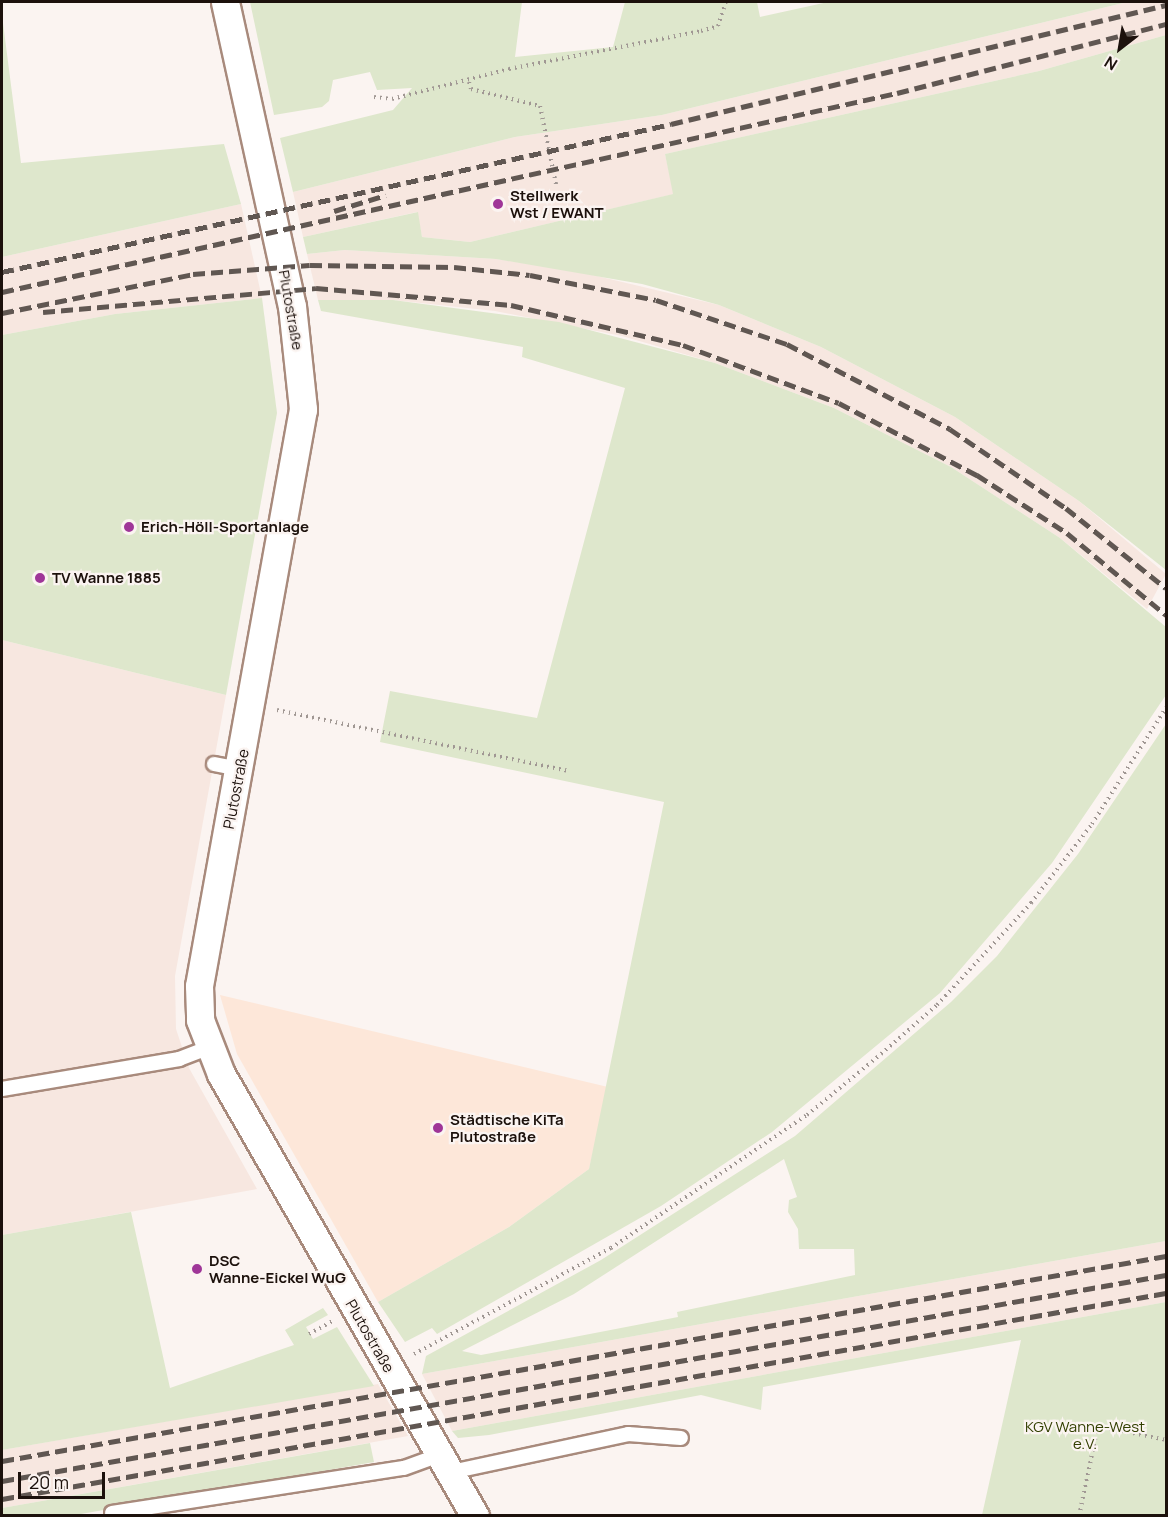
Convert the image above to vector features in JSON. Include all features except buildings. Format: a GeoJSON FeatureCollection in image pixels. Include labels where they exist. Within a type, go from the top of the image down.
{"type":"FeatureCollection","features":[{"type":"Feature","properties":{"kind":"street","name":"Plutostraße"},"geometry":{"type":"LineString","coordinates":[[225,2],[292,306],[303,409],[252,705],[199,986],[207,1048],[475,1515]]}},
{"type":"Feature","properties":{"kind":"lane"},"geometry":{"type":"LineString","coordinates":[[214,764],[240,769]]}},
{"type":"Feature","properties":{"kind":"lane"},"geometry":{"type":"LineString","coordinates":[[2,1089],[179,1059],[207,1048]]}},
{"type":"Feature","properties":{"kind":"lane"},"geometry":{"type":"LineString","coordinates":[[112,1513],[404,1468],[446,1464],[628,1434],[681,1438]]}},
{"type":"Feature","properties":{"kind":"path"},"geometry":{"type":"LineString","coordinates":[[374,98],[393,99],[469,82],[509,69],[605,54],[718,26],[726,2]]}},
{"type":"Feature","properties":{"kind":"path"},"geometry":{"type":"LineString","coordinates":[[469,82],[471,89],[540,106],[556,184]]}},
{"type":"Feature","properties":{"kind":"path"},"geometry":{"type":"LineString","coordinates":[[252,705],[488,758],[569,771]]}},
{"type":"Feature","properties":{"kind":"path"},"geometry":{"type":"LineString","coordinates":[[389,1367],[610,1248],[807,1115],[881,1054],[944,998],[1030,903],[1092,824],[1167,708]]}},
{"type":"Feature","properties":{"kind":"path"},"geometry":{"type":"LineString","coordinates":[[309,1334],[333,1320]]}},
{"type":"Feature","properties":{"kind":"path"},"geometry":{"type":"LineString","coordinates":[[1079,1515],[1098,1426],[1167,1440]]}},
{"type":"Feature","properties":{"kind":"shaded area"},"geometry":{"type":"Polygon","coordinates":[[[1127,2],[1166,2],[1166,35],[1039,71],[665,154],[674,194],[470,242],[422,237],[417,212],[303,237],[293,192],[515,137],[662,115],[1127,2]]]}},
{"type":"Feature","properties":{"kind":"shaded area"},"geometry":{"type":"Polygon","coordinates":[[[241,204],[262,298],[115,314],[2,335],[2,257],[241,204]]]}},
{"type":"Feature","properties":{"kind":"shaded area"},"geometry":{"type":"Polygon","coordinates":[[[345,250],[496,259],[576,271],[719,305],[821,347],[955,417],[1079,501],[1166,574],[1147,609],[1060,538],[951,467],[834,408],[715,363],[622,336],[495,311],[393,300],[318,300],[307,254],[345,250]]]}},
{"type":"Feature","properties":{"kind":"shaded area"},"geometry":{"type":"Polygon","coordinates":[[[2,640],[226,695],[175,976],[176,1029],[189,1068],[257,1189],[2,1235],[2,640]]]}},
{"type":"Feature","properties":{"kind":"shaded area","name":"Städtische KiTa Plutostraße"},"geometry":{"type":"Polygon","coordinates":[[[220,995],[608,1087],[589,1169],[509,1227],[378,1302],[237,1054],[220,995]]]}},
{"type":"Feature","properties":{"kind":"shaded area"},"geometry":{"type":"Polygon","coordinates":[[[1166,1241],[1166,1302],[452,1431],[422,1374],[1166,1241]]]}},
{"type":"Feature","properties":{"kind":"shaded area"},"geometry":{"type":"Polygon","coordinates":[[[378,1384],[408,1436],[2,1508],[2,1450],[378,1384]]]}},
{"type":"Feature","properties":{"kind":"green space"},"geometry":{"type":"Polygon","coordinates":[[[250,2],[522,2],[515,57],[613,47],[625,2],[757,2],[760,17],[828,2],[1127,2],[662,115],[515,137],[293,192],[280,138],[393,110],[412,88],[377,90],[370,72],[333,80],[329,101],[322,107],[274,115],[250,2]]]}},
{"type":"Feature","properties":{"kind":"green space"},"geometry":{"type":"Polygon","coordinates":[[[2,15],[21,163],[224,144],[241,204],[2,257],[2,15]]]}},
{"type":"Feature","properties":{"kind":"green space"},"geometry":{"type":"Polygon","coordinates":[[[1166,35],[1166,570],[1079,501],[955,417],[821,347],[719,305],[642,284],[496,259],[345,250],[307,254],[303,237],[418,212],[422,237],[470,242],[673,194],[665,154],[1039,71],[1166,35]]]}},
{"type":"Feature","properties":{"kind":"green space","name":"Erich-Höll-Sportanlage"},"geometry":{"type":"Polygon","coordinates":[[[262,298],[277,413],[226,695],[2,640],[2,335],[115,314],[262,298]]]}},
{"type":"Feature","properties":{"kind":"green space"},"geometry":{"type":"Polygon","coordinates":[[[318,300],[393,300],[559,322],[715,363],[834,408],[951,467],[1060,538],[1166,627],[1166,695],[1052,863],[940,993],[772,1132],[661,1206],[437,1334],[432,1328],[405,1342],[378,1302],[509,1227],[589,1169],[664,802],[380,742],[390,691],[537,718],[625,388],[522,357],[523,347],[321,311],[318,300]]]}},
{"type":"Feature","properties":{"kind":"green space"},"geometry":{"type":"Polygon","coordinates":[[[1166,724],[1166,1241],[422,1374],[426,1356],[601,1260],[795,1136],[951,1002],[997,956],[1078,854],[1166,724]],[[784,1159],[574,1294],[462,1351],[481,1355],[678,1317],[677,1312],[855,1275],[854,1249],[799,1249],[798,1229],[788,1212],[789,1200],[797,1197],[784,1159]]]}},
{"type":"Feature","properties":{"kind":"green space"},"geometry":{"type":"Polygon","coordinates":[[[131,1212],[170,1388],[294,1345],[285,1330],[323,1308],[328,1315],[306,1327],[313,1339],[337,1327],[374,1386],[2,1450],[2,1235],[131,1212]]]}},
{"type":"Feature","properties":{"kind":"green space","name":"KGV Wanne-West e.V."},"geometry":{"type":"Polygon","coordinates":[[[1166,1302],[1166,1515],[982,1515],[1021,1340],[763,1387],[761,1410],[701,1395],[489,1435],[458,1438],[452,1431],[1166,1302]]]}},
{"type":"Feature","properties":{"kind":"green space"},"geometry":{"type":"Polygon","coordinates":[[[370,1443],[374,1462],[81,1514],[2,1516],[2,1508],[370,1443]]]}},
{"type":"Feature","properties":{"kind":"railway"},"geometry":{"type":"LineString","coordinates":[[2,272],[671,124],[1166,5]]}},
{"type":"Feature","properties":{"kind":"railway"},"geometry":{"type":"LineString","coordinates":[[2,292],[897,93],[1166,24]]}},
{"type":"Feature","properties":{"kind":"railway"},"geometry":{"type":"LineString","coordinates":[[334,211],[386,195]]}},
{"type":"Feature","properties":{"kind":"railway"},"geometry":{"type":"LineString","coordinates":[[2,313],[193,274],[310,265],[454,267],[530,275],[656,300],[787,344],[950,429],[1066,508],[1166,588]]}},
{"type":"Feature","properties":{"kind":"railway"},"geometry":{"type":"LineString","coordinates":[[43,312],[316,288],[511,305],[683,345],[839,403],[977,475],[1067,533],[1166,615]]}},
{"type":"Feature","properties":{"kind":"railway"},"geometry":{"type":"LineString","coordinates":[[2,1461],[1166,1256]]}},
{"type":"Feature","properties":{"kind":"railway"},"geometry":{"type":"LineString","coordinates":[[2,1481],[1166,1275]]}},
{"type":"Feature","properties":{"kind":"railway"},"geometry":{"type":"LineString","coordinates":[[2,1499],[1166,1293]]}},
{"type":"Feature","properties":{"kind":"place","name":"Stellwerk Wst / EWANT"},"geometry":{"type":"Point","coordinates":[498,204]}},
{"type":"Feature","properties":{"kind":"place","name":"Erich-Höll-Sportanlage"},"geometry":{"type":"Point","coordinates":[129,527]}},
{"type":"Feature","properties":{"kind":"place","name":"TV Wanne 1885"},"geometry":{"type":"Point","coordinates":[40,578]}},
{"type":"Feature","properties":{"kind":"place","name":"Städtische KiTa Plutostraße"},"geometry":{"type":"Point","coordinates":[438,1128]}},
{"type":"Feature","properties":{"kind":"place","name":"DSC Wanne-Eickel WuG"},"geometry":{"type":"Point","coordinates":[197,1269]}}]}
